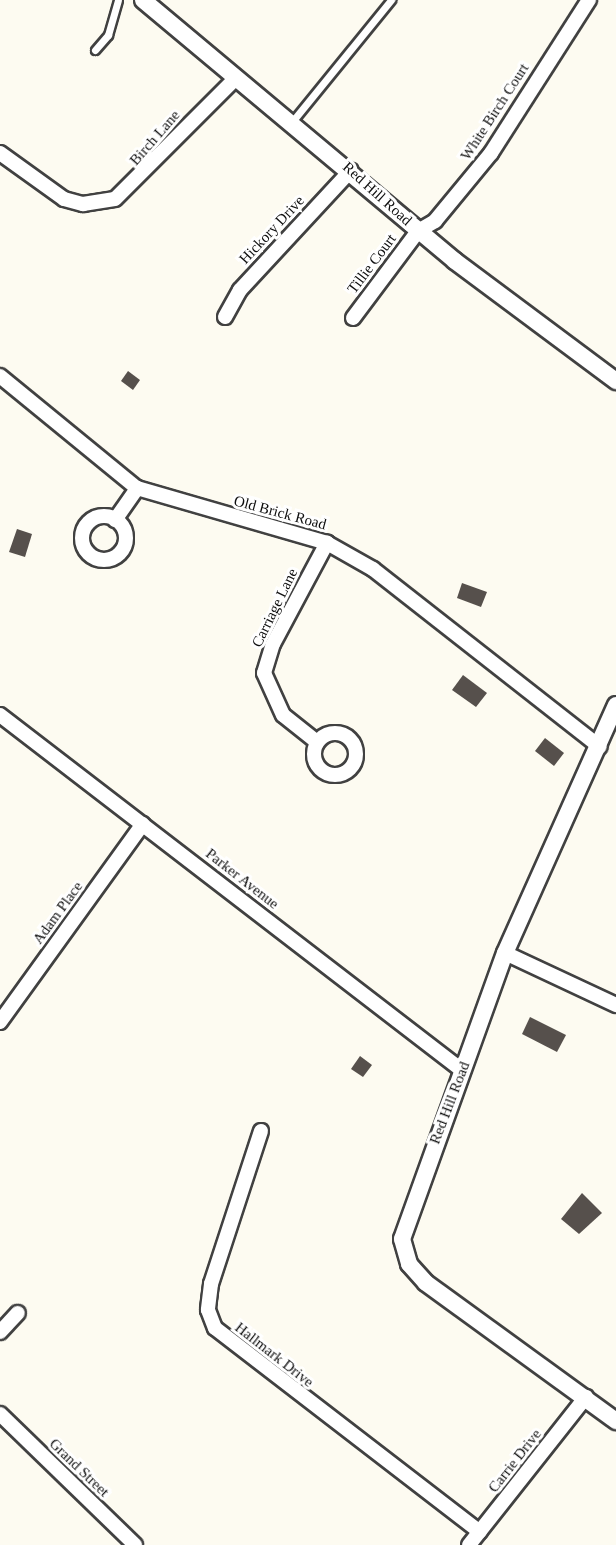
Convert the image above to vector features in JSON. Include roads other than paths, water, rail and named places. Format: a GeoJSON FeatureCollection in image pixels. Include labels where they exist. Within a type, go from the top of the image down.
{"type":"FeatureCollection","features":[{"type":"Feature","properties":{"kind":"street","name":"Red Hill Road"},"geometry":{"type":"LineString","coordinates":[[143,0],[235,79],[351,170],[418,231],[616,381]]}},
{"type":"Feature","properties":{"kind":"street","name":"White Birch Court"},"geometry":{"type":"LineString","coordinates":[[418,231],[435,221],[491,153],[589,0]]}},
{"type":"Feature","properties":{"kind":"street","name":"Birch Lane"},"geometry":{"type":"LineString","coordinates":[[0,153],[64,199],[83,204],[116,199],[235,79]]}},
{"type":"Feature","properties":{"kind":"street","name":"Hickory Drive"},"geometry":{"type":"LineString","coordinates":[[225,317],[240,290],[351,170]]}},
{"type":"Feature","properties":{"kind":"street","name":"Tillie Court"},"geometry":{"type":"LineString","coordinates":[[353,318],[418,231]]}},
{"type":"Feature","properties":{"kind":"street","name":"Old Brick Road"},"geometry":{"type":"LineString","coordinates":[[0,376],[136,488],[327,543],[373,569],[600,747]]}},
{"type":"Feature","properties":{"kind":"street"},"geometry":{"type":"LineString","coordinates":[[115,520],[136,488]]}},
{"type":"Feature","properties":{"kind":"street","name":"Carriage Lane"},"geometry":{"type":"LineString","coordinates":[[317,742],[284,715],[264,673],[273,644],[327,543]]}},
{"type":"Feature","properties":{"kind":"street","name":"Red Hill Road"},"geometry":{"type":"LineString","coordinates":[[616,705],[600,747],[504,953],[463,1071],[410,1207],[402,1239],[409,1264],[431,1286],[616,1421]]}},
{"type":"Feature","properties":{"kind":"street","name":"Parker Avenue"},"geometry":{"type":"LineString","coordinates":[[0,715],[463,1071]]}},
{"type":"Feature","properties":{"kind":"street","name":"Adam Place"},"geometry":{"type":"LineString","coordinates":[[0,1022],[143,824]]}},
{"type":"Feature","properties":{"kind":"street"},"geometry":{"type":"LineString","coordinates":[[504,953],[616,1005]]}},
{"type":"Feature","properties":{"kind":"street","name":"Hallmark Drive"},"geometry":{"type":"LineString","coordinates":[[261,1131],[211,1284],[208,1310],[215,1328],[480,1532]]}},
{"type":"Feature","properties":{"kind":"street"},"geometry":{"type":"LineString","coordinates":[[0,1332],[18,1313]]}},
{"type":"Feature","properties":{"kind":"street","name":"Carrie Drive"},"geometry":{"type":"LineString","coordinates":[[469,1545],[586,1397]]}},
{"type":"Feature","properties":{"kind":"street","name":"Grand Street"},"geometry":{"type":"LineString","coordinates":[[0,1414],[135,1545]]}},
{"type":"Feature","properties":{"kind":"lane"},"geometry":{"type":"LineString","coordinates":[[95,50],[108,35],[118,0]]}},
{"type":"Feature","properties":{"kind":"lane"},"geometry":{"type":"LineString","coordinates":[[291,123],[391,0]]}}]}
